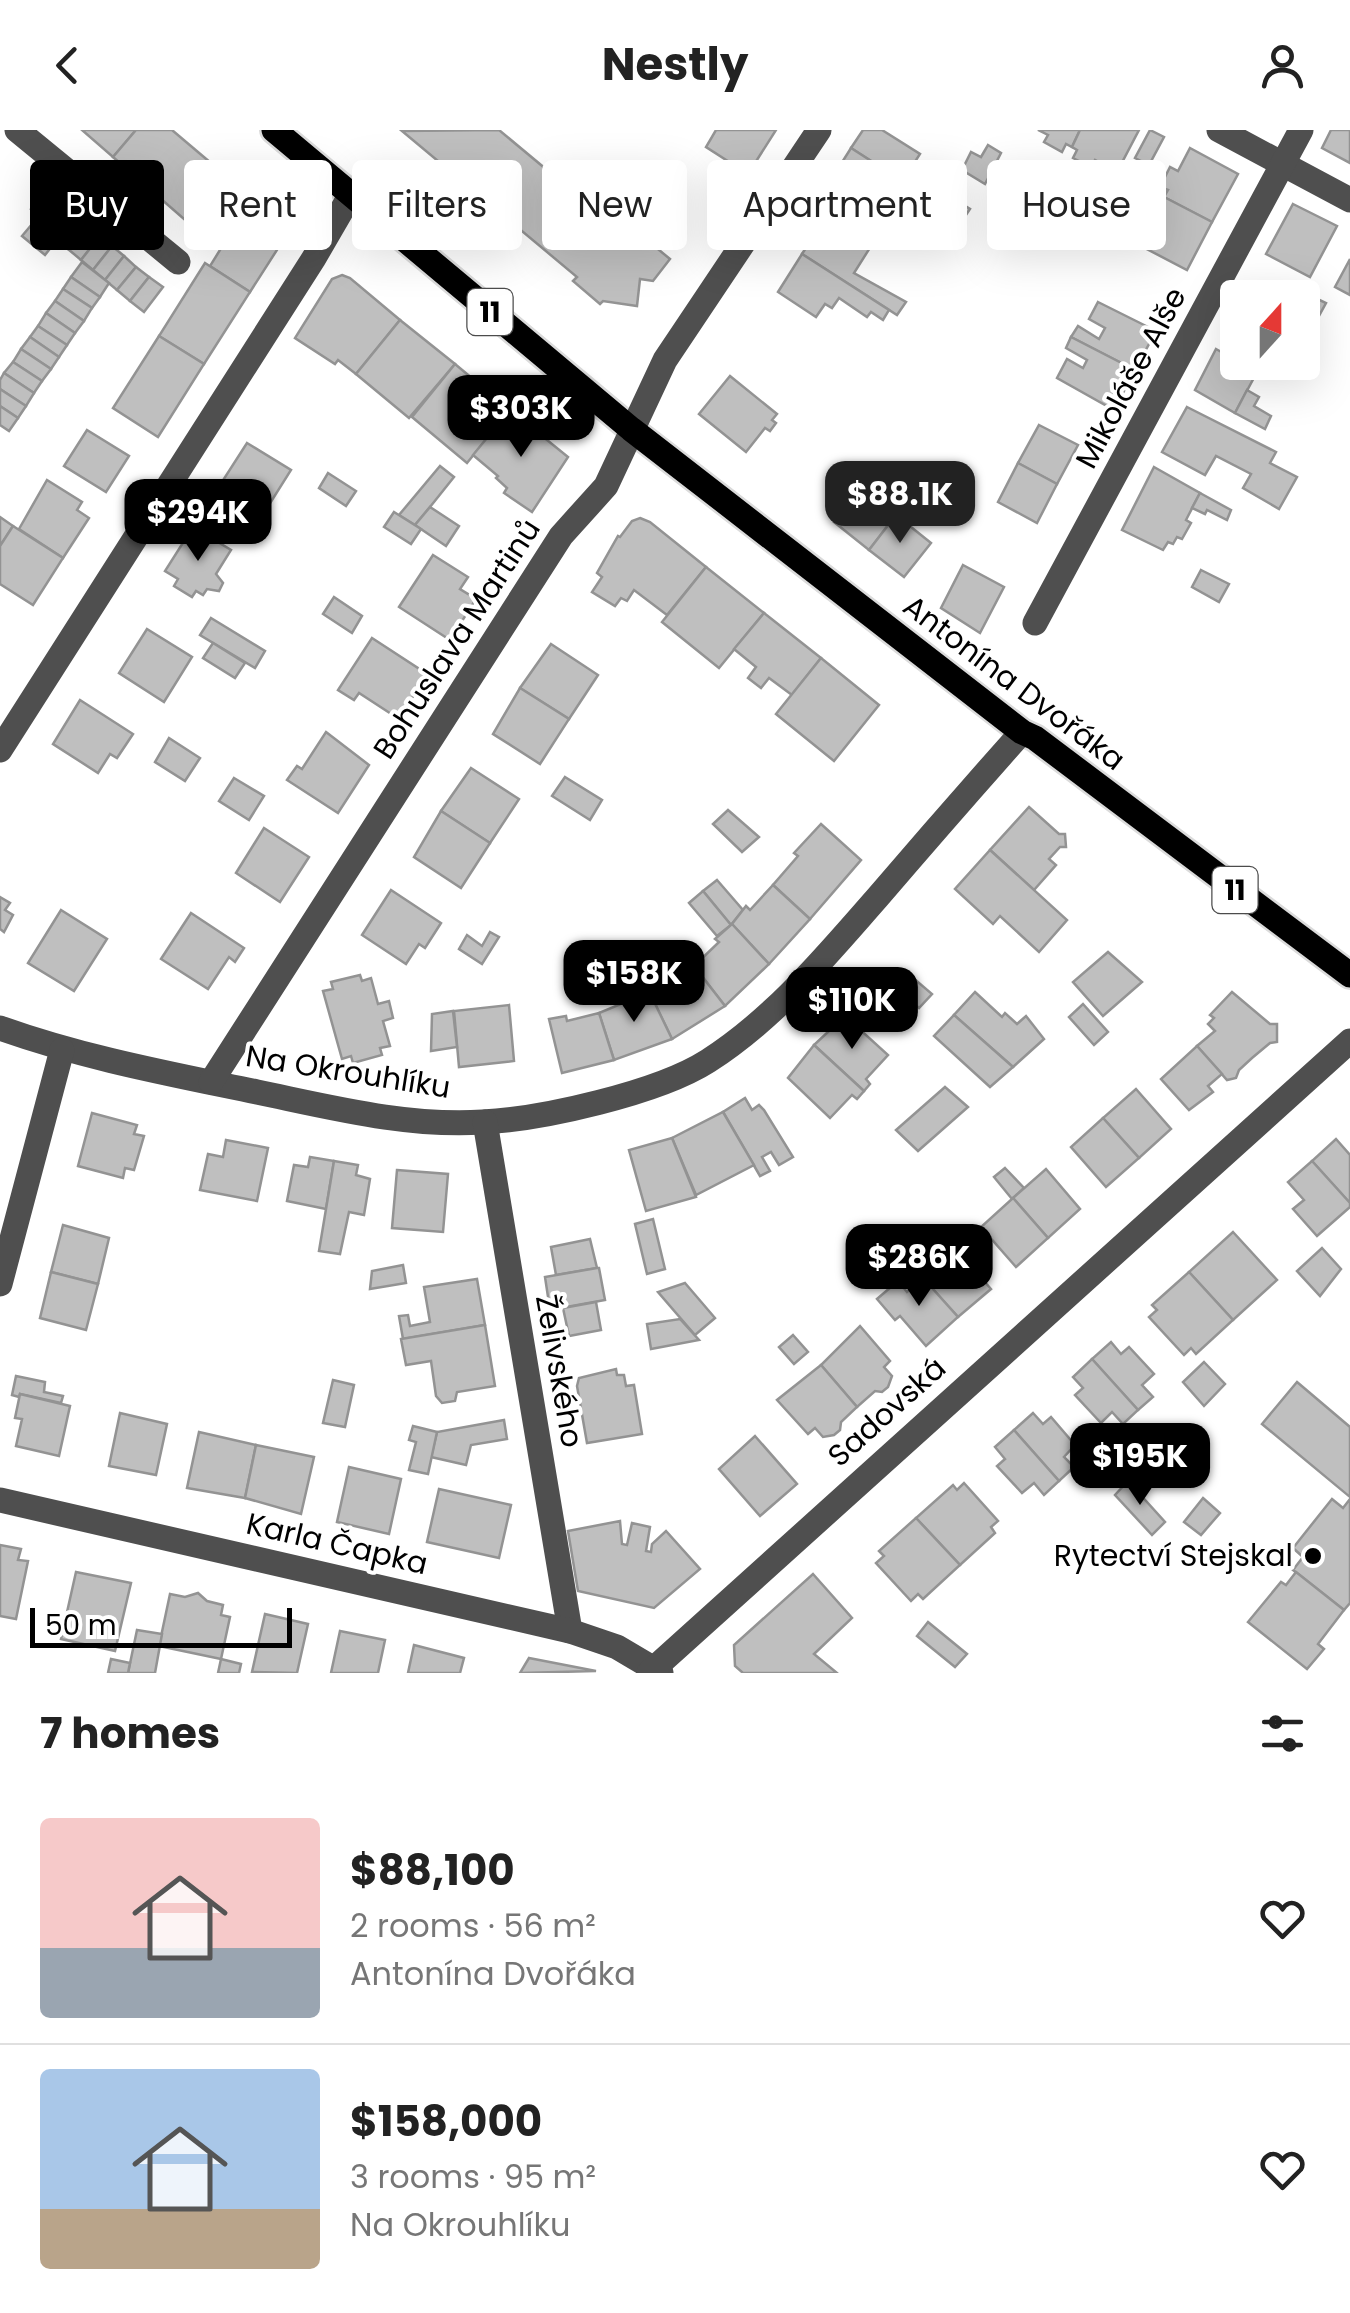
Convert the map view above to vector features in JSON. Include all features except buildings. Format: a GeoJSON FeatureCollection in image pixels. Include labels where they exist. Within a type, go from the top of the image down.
{"type":"FeatureCollection","features":[{"type":"Feature","properties":{"kind":"main road","name":"Antonína Dvořáka"},"geometry":{"type":"LineString","coordinates":[[274,130],[632,428],[1022,732],[1350,975]]}},
{"type":"Feature","properties":{"kind":"street"},"geometry":{"type":"LineString","coordinates":[[17,130],[178,262]]}},
{"type":"Feature","properties":{"kind":"street","name":"Bohuslava Martinů"},"geometry":{"type":"LineString","coordinates":[[211,1082],[561,536],[606,486],[665,360],[819,130]]}},
{"type":"Feature","properties":{"kind":"street"},"geometry":{"type":"LineString","coordinates":[[1219,130],[1350,200]]}},
{"type":"Feature","properties":{"kind":"street","name":"Mikoláše Alše"},"geometry":{"type":"LineString","coordinates":[[1035,623],[1301,130]]}},
{"type":"Feature","properties":{"kind":"street"},"geometry":{"type":"LineString","coordinates":[[0,750],[350,196]]}},
{"type":"Feature","properties":{"kind":"street","name":"Na Okrouhlíku"},"geometry":{"type":"LineString","coordinates":[[0,1028],[62,1050],[348,1110],[416,1120],[484,1122],[566,1109],[644,1088],[705,1063],[753,1029],[804,981],[1022,732]]}},
{"type":"Feature","properties":{"kind":"street","name":"Sadovská"},"geometry":{"type":"LineString","coordinates":[[655,1671],[1350,1041]]}},
{"type":"Feature","properties":{"kind":"street"},"geometry":{"type":"LineString","coordinates":[[0,1284],[62,1050]]}},
{"type":"Feature","properties":{"kind":"street","name":"Želivského"},"geometry":{"type":"LineString","coordinates":[[484,1122],[570,1630]]}},
{"type":"Feature","properties":{"kind":"street","name":"Karla Čapka"},"geometry":{"type":"LineString","coordinates":[[0,1500],[570,1630],[616,1647],[655,1671]]}},
{"type":"Feature","properties":{"kind":"place","name":"Rytectví Stejskal"},"geometry":{"type":"Point","coordinates":[1313,1556]}}]}
